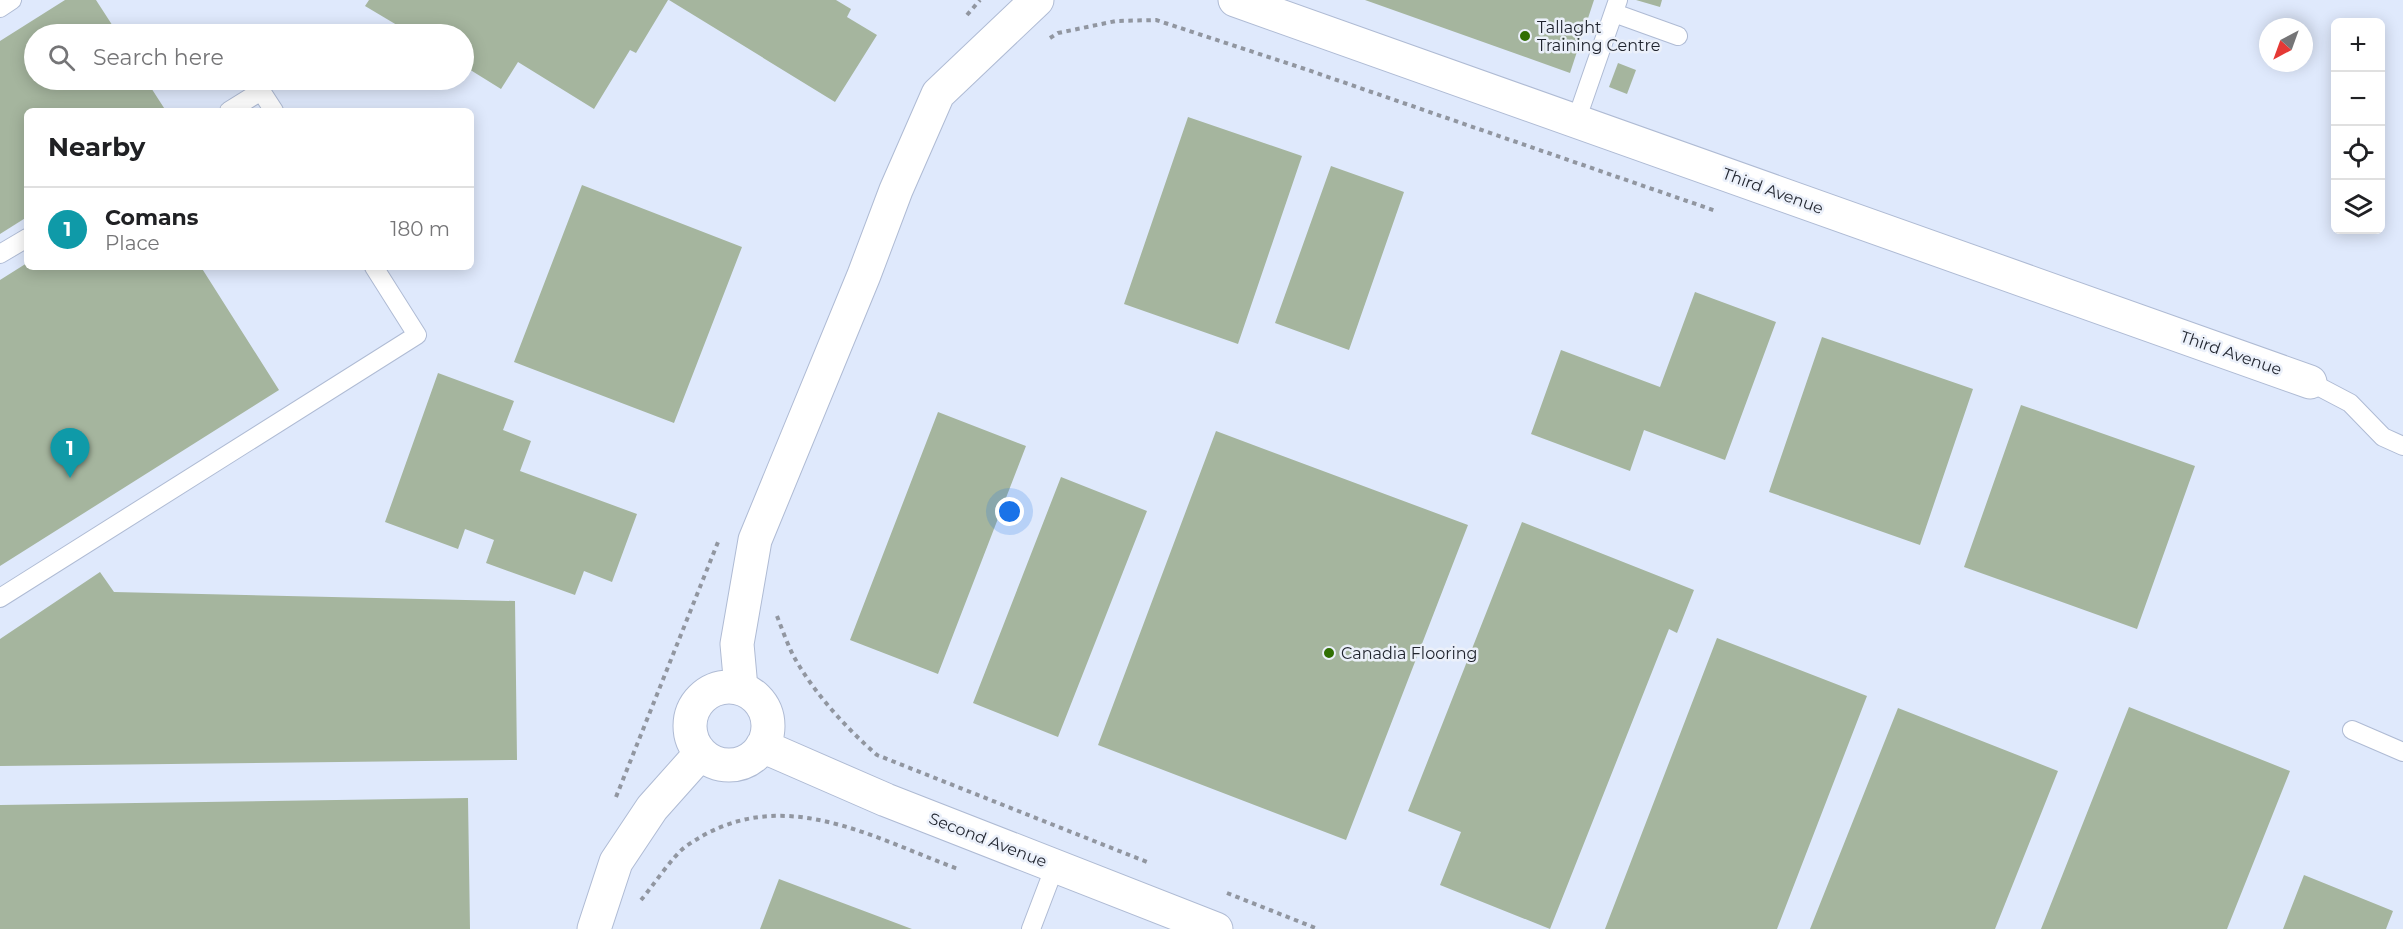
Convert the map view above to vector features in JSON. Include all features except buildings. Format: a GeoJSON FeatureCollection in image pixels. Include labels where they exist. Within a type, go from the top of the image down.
{"type":"FeatureCollection","features":[{"type":"Feature","properties":{"kind":"street"},"geometry":{"type":"LineString","coordinates":[[741,688],[737,644],[755,540],[864,275],[896,190],[938,94],[1037,0]]}},
{"type":"Feature","properties":{"kind":"street","name":"Third Avenue"},"geometry":{"type":"LineString","coordinates":[[1235,0],[2310,381]]}},
{"type":"Feature","properties":{"kind":"street"},"geometry":{"type":"LineString","coordinates":[[728,686],[741,688],[752,694],[766,712],[768,723],[762,746],[755,755],[745,761],[733,765],[721,764],[701,753],[693,742],[690,730],[691,716],[704,695],[728,686]]}},
{"type":"Feature","properties":{"kind":"street","name":"Second Avenue"},"geometry":{"type":"LineString","coordinates":[[762,746],[839,780],[1216,929]]}},
{"type":"Feature","properties":{"kind":"street"},"geometry":{"type":"LineString","coordinates":[[594,929],[616,862],[652,808],[701,753]]}},
{"type":"Feature","properties":{"kind":"lane"},"geometry":{"type":"LineString","coordinates":[[0,8],[12,0]]}},
{"type":"Feature","properties":{"kind":"lane"},"geometry":{"type":"LineString","coordinates":[[1576,121],[1616,6],[1678,36]]}},
{"type":"Feature","properties":{"kind":"lane"},"geometry":{"type":"LineString","coordinates":[[234,108],[261,91],[272,108]]}},
{"type":"Feature","properties":{"kind":"lane"},"geometry":{"type":"LineString","coordinates":[[0,254],[24,239]]}},
{"type":"Feature","properties":{"kind":"lane"},"geometry":{"type":"LineString","coordinates":[[0,598],[417,335],[376,270]]}},
{"type":"Feature","properties":{"kind":"lane"},"geometry":{"type":"LineString","coordinates":[[2310,381],[2350,403],[2383,437],[2403,446]]}},
{"type":"Feature","properties":{"kind":"lane"},"geometry":{"type":"LineString","coordinates":[[2352,730],[2403,752]]}},
{"type":"Feature","properties":{"kind":"lane"},"geometry":{"type":"LineString","coordinates":[[1031,929],[1055,866]]}},
{"type":"Feature","properties":{"kind":"path"},"geometry":{"type":"LineString","coordinates":[[1049,39],[1058,33],[1116,21],[1156,20],[1726,214]]}},
{"type":"Feature","properties":{"kind":"path"},"geometry":{"type":"LineString","coordinates":[[776,613],[794,656],[822,696],[849,730],[877,756],[1151,863]]}},
{"type":"Feature","properties":{"kind":"path"},"geometry":{"type":"LineString","coordinates":[[637,906],[684,848],[728,823],[781,814],[825,820],[960,869]]}},
{"type":"Feature","properties":{"kind":"path"},"geometry":{"type":"LineString","coordinates":[[1216,889],[1318,929]]}},
{"type":"Feature","properties":{"kind":"shaded area"},"geometry":{"type":"Polygon","coordinates":[[[0,0],[2403,0],[2403,929],[0,929],[0,0]]]}},
{"type":"Feature","properties":{"kind":"place","name":"Tallaght Training Centre"},"geometry":{"type":"Point","coordinates":[1525,36]}},
{"type":"Feature","properties":{"kind":"place","name":"Comans"},"geometry":{"type":"Point","coordinates":[70,478]}},
{"type":"Feature","properties":{"kind":"place","name":"Canadia Flooring"},"geometry":{"type":"Point","coordinates":[1329,653]}}]}
